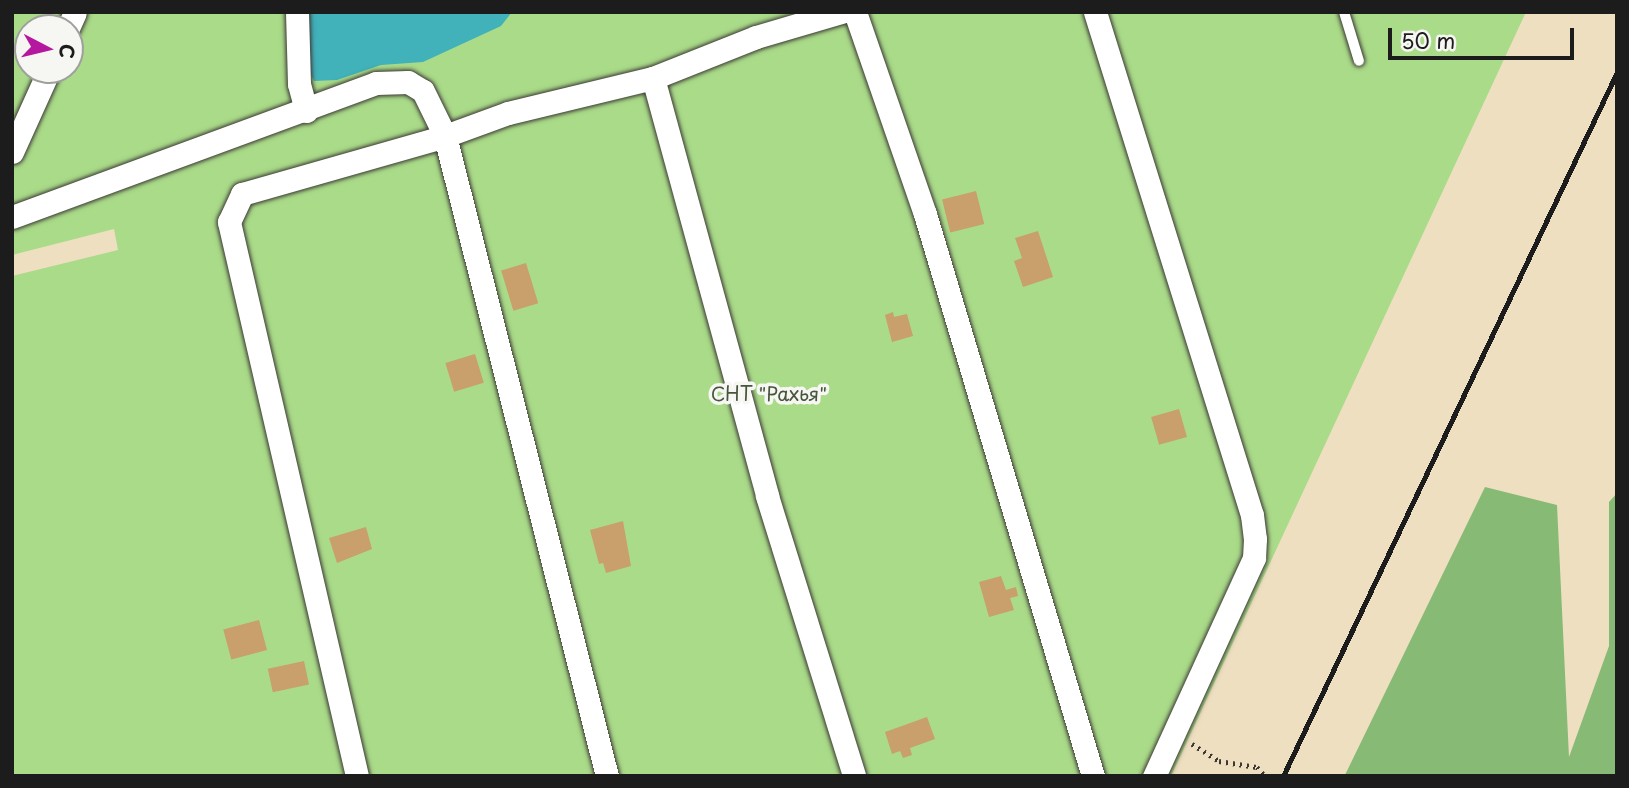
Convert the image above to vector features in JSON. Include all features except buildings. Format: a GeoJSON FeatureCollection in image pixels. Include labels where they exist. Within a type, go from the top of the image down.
{"type":"FeatureCollection","features":[{"type":"Feature","properties":{"kind":"street"},"geometry":{"type":"LineString","coordinates":[[297,12],[299,84],[306,111]]}},
{"type":"Feature","properties":{"kind":"street"},"geometry":{"type":"LineString","coordinates":[[357,776],[229,222],[242,194],[439,128],[653,78],[755,37],[841,12]]}},
{"type":"Feature","properties":{"kind":"street"},"geometry":{"type":"LineString","coordinates":[[855,12],[925,214],[1093,776]]}},
{"type":"Feature","properties":{"kind":"street"},"geometry":{"type":"LineString","coordinates":[[1095,12],[1252,515],[1255,539],[1254,558],[1154,776]]}},
{"type":"Feature","properties":{"kind":"street"},"geometry":{"type":"LineString","coordinates":[[653,78],[767,496],[854,776]]}},
{"type":"Feature","properties":{"kind":"street"},"geometry":{"type":"LineString","coordinates":[[12,217],[393,80],[408,82],[423,91],[439,128],[607,776]]}},
{"type":"Feature","properties":{"kind":"street"},"geometry":{"type":"LineString","coordinates":[[12,152],[43,84]]}},
{"type":"Feature","properties":{"kind":"lane"},"geometry":{"type":"LineString","coordinates":[[1344,12],[1359,61]]}},
{"type":"Feature","properties":{"kind":"path"},"geometry":{"type":"LineString","coordinates":[[1173,733],[1219,761],[1252,765],[1265,776]]}},
{"type":"Feature","properties":{"kind":"green space","name":"СНТ \"Рахья\""},"geometry":{"type":"Polygon","coordinates":[[[12,12],[1526,12],[1171,776],[12,776],[12,276],[118,250],[114,229],[12,255],[12,12]]]}},
{"type":"Feature","properties":{"kind":"green space"},"geometry":{"type":"Polygon","coordinates":[[[1485,487],[1557,505],[1569,757],[1609,646],[1609,502],[1617,493],[1617,776],[1345,775],[1485,487]]]}},
{"type":"Feature","properties":{"kind":"water"},"geometry":{"type":"Polygon","coordinates":[[[303,12],[512,12],[501,26],[423,62],[381,65],[337,80],[314,81],[304,62],[303,12]]]}},
{"type":"Feature","properties":{"kind":"railway"},"geometry":{"type":"LineString","coordinates":[[1283,776],[1617,72]]}}]}
